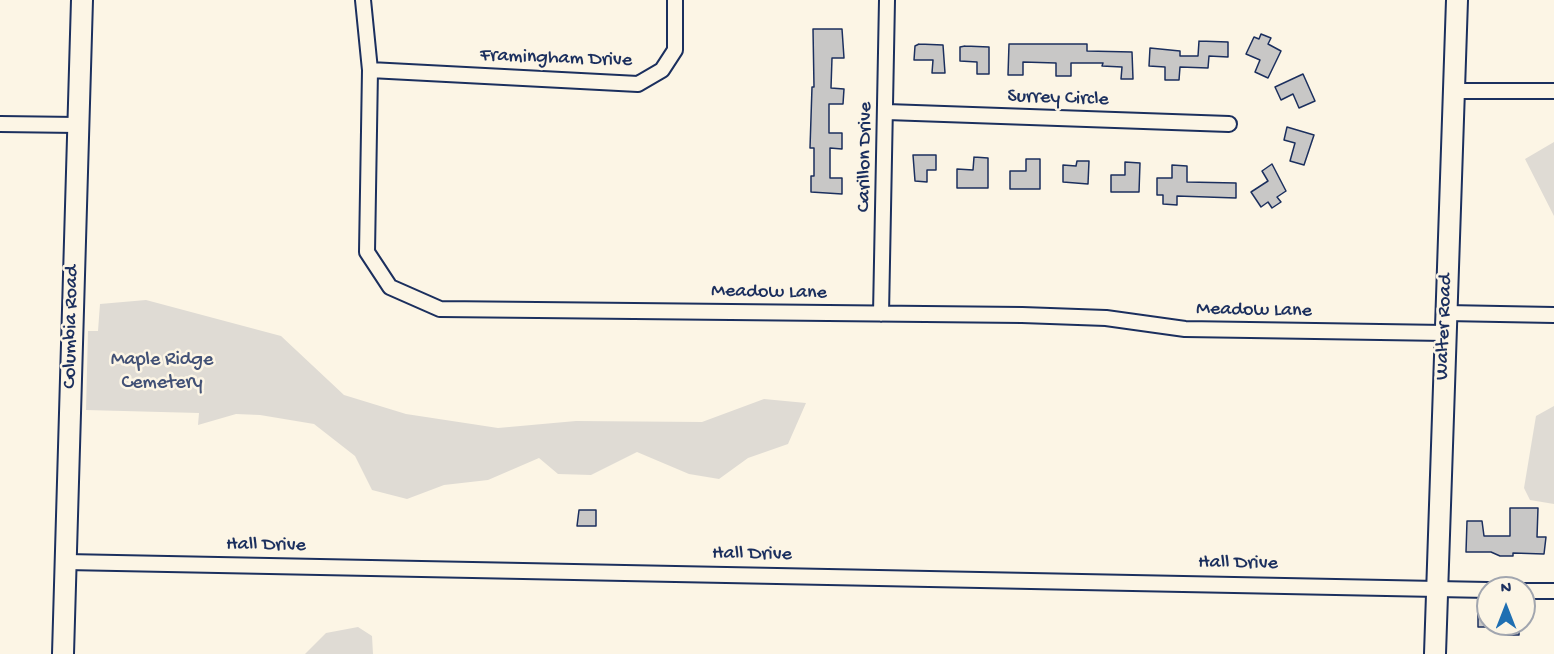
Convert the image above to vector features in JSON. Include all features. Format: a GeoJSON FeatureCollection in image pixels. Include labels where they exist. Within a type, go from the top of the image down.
{"type":"FeatureCollection","features":[{"type":"Feature","properties":{"kind":"street","name":"Columbia Road"},"geometry":{"type":"LineString","coordinates":[[63,654],[82,0]]}},
{"type":"Feature","properties":{"kind":"street","name":"Meadow Lane"},"geometry":{"type":"LineString","coordinates":[[363,0],[370,70],[368,252],[390,287],[440,309],[1106,318],[1185,329],[1445,333]]}},
{"type":"Feature","properties":{"kind":"street","name":"Framingham Drive"},"geometry":{"type":"LineString","coordinates":[[370,70],[638,84],[662,70],[675,50],[675,0]]}},
{"type":"Feature","properties":{"kind":"street","name":"Carillon Drive"},"geometry":{"type":"LineString","coordinates":[[881,314],[887,112],[887,0]]}},
{"type":"Feature","properties":{"kind":"street","name":"Walter Road"},"geometry":{"type":"LineString","coordinates":[[1435,654],[1457,0]]}},
{"type":"Feature","properties":{"kind":"street"},"geometry":{"type":"LineString","coordinates":[[1454,91],[1554,91]]}},
{"type":"Feature","properties":{"kind":"street","name":"Surrey Circle"},"geometry":{"type":"LineString","coordinates":[[887,112],[1229,124]]}},
{"type":"Feature","properties":{"kind":"street"},"geometry":{"type":"LineString","coordinates":[[0,124],[78,125]]}},
{"type":"Feature","properties":{"kind":"street"},"geometry":{"type":"LineString","coordinates":[[1446,313],[1554,315]]}},
{"type":"Feature","properties":{"kind":"street","name":"Hall Drive"},"geometry":{"type":"LineString","coordinates":[[66,562],[1476,589]]}},
{"type":"Feature","properties":{"kind":"street"},"geometry":{"type":"LineString","coordinates":[[1536,591],[1554,591]]}},
{"type":"Feature","properties":{"kind":"green space"},"geometry":{"type":"Polygon","coordinates":[[[1554,142],[1554,216],[1525,159],[1554,142]]]}},
{"type":"Feature","properties":{"kind":"green space","name":"Maple Ridge Cemetery"},"geometry":{"type":"Polygon","coordinates":[[[146,300],[281,336],[344,395],[406,414],[498,428],[576,421],[702,422],[764,399],[806,403],[788,444],[748,458],[719,479],[689,474],[637,452],[591,475],[558,474],[539,458],[488,480],[444,485],[407,499],[372,490],[355,456],[314,424],[260,415],[236,414],[198,425],[199,413],[86,410],[88,331],[98,331],[100,304],[146,300]]]}},
{"type":"Feature","properties":{"kind":"green space"},"geometry":{"type":"Polygon","coordinates":[[[1554,406],[1554,504],[1530,500],[1524,488],[1536,416],[1554,406]]]}},
{"type":"Feature","properties":{"kind":"green space"},"geometry":{"type":"Polygon","coordinates":[[[358,627],[372,636],[373,654],[305,654],[326,633],[358,627]]]}},
{"type":"Feature","properties":{"kind":"building"},"geometry":{"type":"Polygon","coordinates":[[[813,29],[842,29],[844,58],[832,58],[831,88],[844,89],[843,104],[829,104],[829,133],[842,133],[842,149],[830,148],[830,178],[842,178],[842,194],[811,192],[811,176],[814,176],[814,148],[810,148],[812,87],[814,87],[813,29]]]}},
{"type":"Feature","properties":{"kind":"building"},"geometry":{"type":"Polygon","coordinates":[[[1261,34],[1271,38],[1268,44],[1281,51],[1268,78],[1255,72],[1260,60],[1246,54],[1254,37],[1259,39],[1261,34]]]}},
{"type":"Feature","properties":{"kind":"building"},"geometry":{"type":"Polygon","coordinates":[[[1199,41],[1228,42],[1228,57],[1209,56],[1208,68],[1180,67],[1179,80],[1165,80],[1165,67],[1149,66],[1150,48],[1180,51],[1180,56],[1198,56],[1199,41]]]}},
{"type":"Feature","properties":{"kind":"building"},"geometry":{"type":"Polygon","coordinates":[[[919,44],[943,45],[945,73],[932,73],[933,60],[914,60],[915,46],[919,44]]]}},
{"type":"Feature","properties":{"kind":"building"},"geometry":{"type":"Polygon","coordinates":[[[1009,44],[1087,44],[1087,51],[1132,52],[1133,79],[1121,79],[1122,67],[1102,66],[1103,63],[1071,63],[1071,76],[1056,76],[1056,63],[1023,62],[1023,75],[1008,75],[1009,44]]]}},
{"type":"Feature","properties":{"kind":"building"},"geometry":{"type":"Polygon","coordinates":[[[960,47],[989,47],[989,74],[977,74],[977,62],[960,61],[960,47]]]}},
{"type":"Feature","properties":{"kind":"building"},"geometry":{"type":"Polygon","coordinates":[[[1303,74],[1315,101],[1299,108],[1293,94],[1281,100],[1275,87],[1303,74]]]}},
{"type":"Feature","properties":{"kind":"building"},"geometry":{"type":"Polygon","coordinates":[[[1287,127],[1314,135],[1304,165],[1290,161],[1295,143],[1284,140],[1287,127]]]}},
{"type":"Feature","properties":{"kind":"building"},"geometry":{"type":"Polygon","coordinates":[[[913,155],[936,155],[936,170],[927,170],[927,182],[915,181],[913,155]]]}},
{"type":"Feature","properties":{"kind":"building"},"geometry":{"type":"Polygon","coordinates":[[[974,157],[988,158],[988,188],[957,188],[957,169],[973,170],[974,157]]]}},
{"type":"Feature","properties":{"kind":"building"},"geometry":{"type":"Polygon","coordinates":[[[1026,159],[1040,159],[1040,189],[1010,189],[1010,171],[1026,171],[1026,159]]]}},
{"type":"Feature","properties":{"kind":"building"},"geometry":{"type":"Polygon","coordinates":[[[1077,161],[1089,161],[1088,184],[1063,182],[1063,165],[1076,166],[1077,161]]]}},
{"type":"Feature","properties":{"kind":"building"},"geometry":{"type":"Polygon","coordinates":[[[1125,162],[1140,163],[1139,192],[1111,192],[1111,175],[1125,175],[1125,162]]]}},
{"type":"Feature","properties":{"kind":"building"},"geometry":{"type":"Polygon","coordinates":[[[1272,164],[1286,191],[1277,197],[1281,202],[1272,208],[1268,202],[1261,207],[1251,192],[1268,181],[1262,171],[1272,164]]]}},
{"type":"Feature","properties":{"kind":"building"},"geometry":{"type":"Polygon","coordinates":[[[1172,165],[1187,166],[1187,182],[1236,183],[1236,198],[1177,196],[1177,205],[1163,204],[1163,195],[1157,195],[1157,178],[1172,178],[1172,165]]]}},
{"type":"Feature","properties":{"kind":"building"},"geometry":{"type":"Polygon","coordinates":[[[1510,508],[1538,508],[1537,537],[1546,537],[1544,554],[1513,553],[1513,556],[1500,556],[1491,552],[1466,552],[1467,521],[1482,521],[1484,536],[1510,536],[1510,508]]]}},
{"type":"Feature","properties":{"kind":"building"},"geometry":{"type":"Polygon","coordinates":[[[579,510],[596,510],[596,526],[577,526],[579,510]]]}}]}
